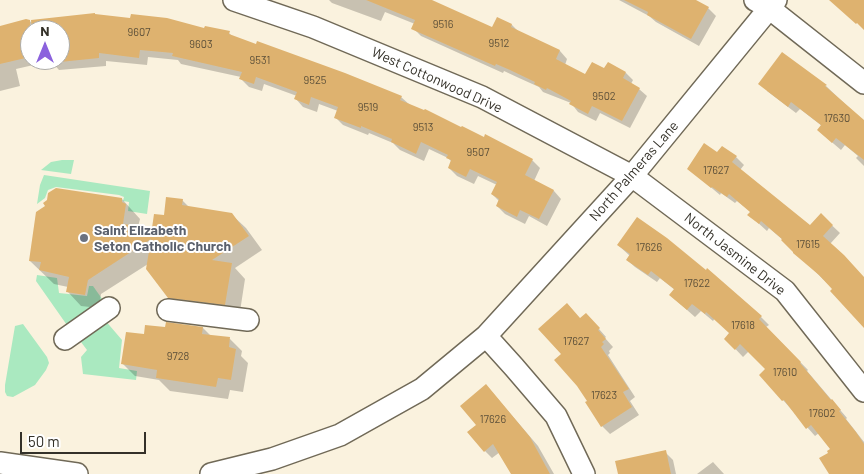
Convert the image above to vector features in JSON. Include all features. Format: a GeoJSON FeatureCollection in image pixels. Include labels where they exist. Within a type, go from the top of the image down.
{"type":"FeatureCollection","features":[{"type":"Feature","properties":{"kind":"street","name":"West Cottonwood Drive"},"geometry":{"type":"LineString","coordinates":[[234,0],[313,27],[482,97],[632,176]]}},
{"type":"Feature","properties":{"kind":"street","name":"North Palmeras Lane"},"geometry":{"type":"LineString","coordinates":[[211,474],[272,459],[340,435],[422,389],[486,336],[632,176],[767,3]]}},
{"type":"Feature","properties":{"kind":"street"},"geometry":{"type":"LineString","coordinates":[[767,3],[864,84]]}},
{"type":"Feature","properties":{"kind":"street","name":"North Jasmine Drive"},"geometry":{"type":"LineString","coordinates":[[632,176],[785,291],[864,391]]}},
{"type":"Feature","properties":{"kind":"street"},"geometry":{"type":"LineString","coordinates":[[64,338],[109,308]]}},
{"type":"Feature","properties":{"kind":"street"},"geometry":{"type":"LineString","coordinates":[[168,310],[248,320]]}},
{"type":"Feature","properties":{"kind":"street"},"geometry":{"type":"LineString","coordinates":[[486,336],[556,416],[584,474]]}},
{"type":"Feature","properties":{"kind":"street"},"geometry":{"type":"LineString","coordinates":[[0,463],[77,474]]}},
{"type":"Feature","properties":{"kind":"green space"},"geometry":{"type":"Polygon","coordinates":[[[74,160],[71,174],[41,170],[51,162],[74,160]]]}},
{"type":"Feature","properties":{"kind":"green space"},"geometry":{"type":"Polygon","coordinates":[[[44,175],[150,191],[147,214],[128,211],[129,202],[123,201],[124,197],[119,195],[56,187],[48,190],[45,198],[37,204],[40,185],[44,175]]]}},
{"type":"Feature","properties":{"kind":"green space"},"geometry":{"type":"Polygon","coordinates":[[[37,275],[57,278],[59,293],[87,296],[89,286],[93,286],[105,303],[69,328],[36,281],[37,275]]]}},
{"type":"Feature","properties":{"kind":"green space"},"geometry":{"type":"Polygon","coordinates":[[[104,319],[122,340],[119,368],[137,371],[136,380],[83,374],[81,357],[87,350],[78,338],[104,319]]]}},
{"type":"Feature","properties":{"kind":"green space"},"geometry":{"type":"Polygon","coordinates":[[[23,324],[47,357],[49,363],[35,385],[13,397],[7,396],[5,385],[15,326],[23,324]]]}},
{"type":"Feature","properties":{"kind":"building"},"geometry":{"type":"Polygon","coordinates":[[[366,0],[432,0],[492,27],[497,17],[512,24],[511,27],[560,50],[556,59],[585,74],[592,62],[604,68],[608,62],[626,72],[623,78],[640,88],[622,121],[592,106],[588,114],[569,104],[571,101],[547,88],[546,90],[534,84],[535,82],[411,29],[415,20],[366,0]]]}},
{"type":"Feature","properties":{"kind":"building"},"geometry":{"type":"Polygon","coordinates":[[[624,0],[696,0],[709,7],[691,39],[647,15],[648,12],[624,0]]]}},
{"type":"Feature","properties":{"kind":"building"},"geometry":{"type":"Polygon","coordinates":[[[829,0],[864,0],[864,30],[857,23],[829,0]]]}},
{"type":"Feature","properties":{"kind":"building"},"geometry":{"type":"Polygon","coordinates":[[[95,13],[130,18],[131,14],[167,18],[204,28],[205,26],[230,31],[229,34],[256,44],[257,41],[402,96],[400,100],[425,109],[484,137],[485,134],[533,159],[525,175],[554,190],[539,219],[520,210],[517,217],[496,206],[499,199],[491,194],[497,182],[470,169],[466,177],[448,168],[451,160],[446,158],[448,155],[421,142],[416,154],[391,142],[392,139],[361,126],[361,128],[334,118],[338,107],[311,97],[309,105],[294,99],[297,92],[256,77],[254,84],[239,79],[242,72],[172,56],[173,53],[140,50],[139,58],[99,53],[99,58],[70,61],[70,20],[31,20],[95,13]]]}},
{"type":"Feature","properties":{"kind":"building"},"geometry":{"type":"Polygon","coordinates":[[[20,21],[20,59],[0,64],[0,26],[20,21]]]}},
{"type":"Feature","properties":{"kind":"building"},"geometry":{"type":"Polygon","coordinates":[[[782,52],[827,85],[825,86],[864,120],[864,160],[836,138],[832,143],[817,130],[821,125],[791,102],[788,107],[758,84],[782,52]]]}},
{"type":"Feature","properties":{"kind":"building"},"geometry":{"type":"Polygon","coordinates":[[[704,143],[717,152],[722,146],[737,156],[732,162],[810,225],[821,213],[833,225],[823,236],[864,277],[864,328],[830,291],[832,289],[793,253],[782,239],[761,221],[759,224],[747,215],[750,212],[729,194],[727,197],[711,188],[687,169],[704,143]]]}},
{"type":"Feature","properties":{"kind":"building"},"geometry":{"type":"Polygon","coordinates":[[[56,188],[122,198],[122,202],[126,204],[123,224],[152,228],[154,214],[164,215],[166,197],[183,199],[182,205],[232,213],[249,236],[212,260],[232,263],[225,305],[168,298],[146,269],[151,239],[88,280],[85,295],[66,292],[69,277],[39,270],[41,262],[29,261],[36,212],[45,206],[43,203],[47,200],[48,193],[56,188]]]}},
{"type":"Feature","properties":{"kind":"building"},"geometry":{"type":"Polygon","coordinates":[[[637,217],[667,238],[706,270],[707,268],[762,316],[759,319],[801,362],[841,410],[839,411],[864,444],[864,474],[829,474],[819,458],[828,453],[827,451],[830,449],[811,425],[806,429],[784,400],[782,401],[759,375],[765,369],[740,344],[735,350],[724,339],[729,333],[706,312],[705,314],[692,304],[687,310],[669,295],[674,289],[651,271],[648,275],[626,260],[630,254],[617,245],[637,217]]]}},
{"type":"Feature","properties":{"kind":"building"},"geometry":{"type":"Polygon","coordinates":[[[567,303],[580,318],[586,313],[600,328],[598,330],[606,339],[602,342],[604,344],[601,347],[629,389],[623,392],[632,407],[601,427],[577,386],[554,360],[561,354],[538,329],[567,303]]]}},
{"type":"Feature","properties":{"kind":"building"},"geometry":{"type":"Polygon","coordinates":[[[166,322],[203,327],[202,334],[230,337],[229,347],[236,349],[231,380],[218,378],[216,387],[156,378],[157,370],[121,364],[126,332],[144,334],[145,325],[165,327],[166,322]]]}},
{"type":"Feature","properties":{"kind":"building"},"geometry":{"type":"Polygon","coordinates":[[[486,384],[530,437],[550,474],[511,474],[493,444],[484,452],[467,432],[476,425],[460,406],[486,384]]]}},
{"type":"Feature","properties":{"kind":"building"},"geometry":{"type":"Polygon","coordinates":[[[666,450],[671,474],[618,474],[615,461],[666,450]]]}},
{"type":"Feature","properties":{"kind":"place","name":"Saint Elizabeth Seton Catholic Church"},"geometry":{"type":"Point","coordinates":[84,238]}}]}
